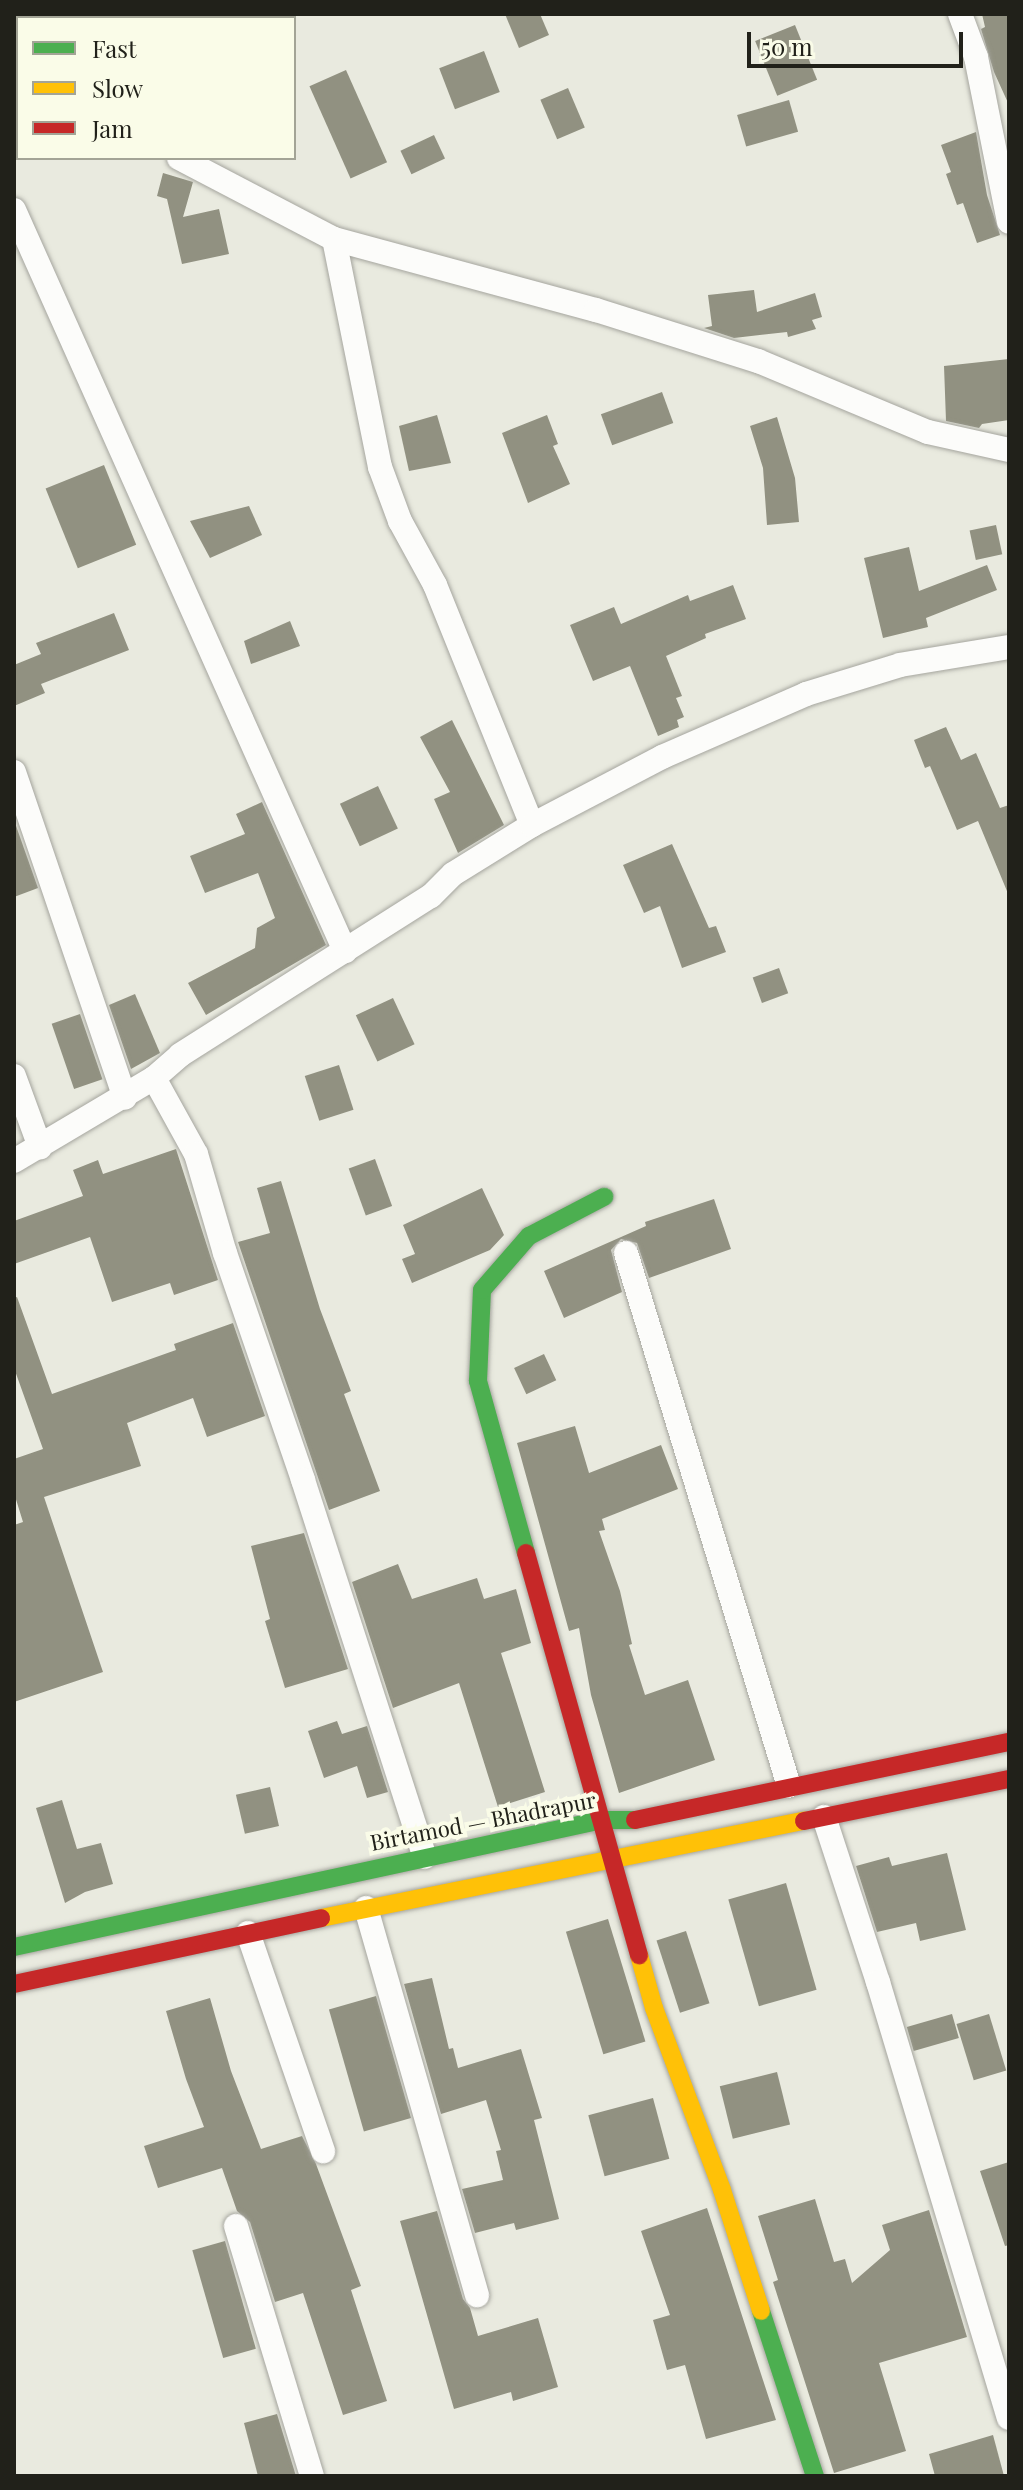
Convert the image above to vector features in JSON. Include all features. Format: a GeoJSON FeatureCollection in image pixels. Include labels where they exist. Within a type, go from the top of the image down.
{"type":"FeatureCollection","features":[{"type":"Feature","properties":{"kind":"main road"},"geometry":{"type":"LineString","coordinates":[[604,1197],[529,1236],[482,1290],[478,1381],[654,2008],[722,2190],[815,2476]]}},
{"type":"Feature","properties":{"kind":"main road","name":"Birtamod — Bhadrapur"},"geometry":{"type":"LineString","coordinates":[[14,1947],[602,1820],[633,1820],[1009,1742]]}},
{"type":"Feature","properties":{"kind":"main road"},"geometry":{"type":"LineString","coordinates":[[14,1984],[366,1908],[613,1861],[1009,1779]]}},
{"type":"Feature","properties":{"kind":"main road"},"geometry":{"type":"LineString","coordinates":[[153,1915],[156,1952]]}},
{"type":"Feature","properties":{"kind":"street"},"geometry":{"type":"LineString","coordinates":[[960,14],[976,57],[1009,222]]}},
{"type":"Feature","properties":{"kind":"street"},"geometry":{"type":"LineString","coordinates":[[183,160],[334,239],[488,279],[758,361],[928,432],[1009,450]]}},
{"type":"Feature","properties":{"kind":"street"},"geometry":{"type":"LineString","coordinates":[[14,210],[345,951]]}},
{"type":"Feature","properties":{"kind":"street"},"geometry":{"type":"LineString","coordinates":[[334,239],[380,467],[400,521],[447,613],[532,825]]}},
{"type":"Feature","properties":{"kind":"street"},"geometry":{"type":"LineString","coordinates":[[14,1161],[125,1098],[180,1055],[431,896],[453,874],[532,825],[662,757],[806,694],[900,665],[1009,647]]}},
{"type":"Feature","properties":{"kind":"street"},"geometry":{"type":"LineString","coordinates":[[14,772],[125,1098]]}},
{"type":"Feature","properties":{"kind":"street"},"geometry":{"type":"LineString","coordinates":[[14,1076],[40,1147]]}},
{"type":"Feature","properties":{"kind":"street"},"geometry":{"type":"LineString","coordinates":[[154,1078],[196,1154],[225,1253],[303,1480],[425,1857]]}},
{"type":"Feature","properties":{"kind":"street"},"geometry":{"type":"LineString","coordinates":[[626,1253],[789,1786]]}},
{"type":"Feature","properties":{"kind":"street"},"geometry":{"type":"LineString","coordinates":[[824,1817],[878,1982],[1009,2418]]}},
{"type":"Feature","properties":{"kind":"street"},"geometry":{"type":"LineString","coordinates":[[366,1908],[477,2295]]}},
{"type":"Feature","properties":{"kind":"street"},"geometry":{"type":"LineString","coordinates":[[248,1933],[323,2151]]}},
{"type":"Feature","properties":{"kind":"street"},"geometry":{"type":"LineString","coordinates":[[236,2226],[312,2476]]}},
{"type":"Feature","properties":{"kind":"building"},"geometry":{"type":"Polygon","coordinates":[[[505,14],[540,14],[549,35],[519,48],[505,14]]]}},
{"type":"Feature","properties":{"kind":"building"},"geometry":{"type":"Polygon","coordinates":[[[982,14],[1009,14],[1009,105],[994,72],[981,29],[985,27],[982,14]]]}},
{"type":"Feature","properties":{"kind":"building"},"geometry":{"type":"Polygon","coordinates":[[[795,25],[817,80],[777,96],[755,41],[795,25]]]}},
{"type":"Feature","properties":{"kind":"building"},"geometry":{"type":"Polygon","coordinates":[[[484,51],[500,92],[455,109],[439,68],[484,51]]]}},
{"type":"Feature","properties":{"kind":"building"},"geometry":{"type":"Polygon","coordinates":[[[346,70],[387,162],[351,179],[309,86],[346,70]]]}},
{"type":"Feature","properties":{"kind":"building"},"geometry":{"type":"Polygon","coordinates":[[[568,88],[585,128],[557,139],[540,100],[568,88]]]}},
{"type":"Feature","properties":{"kind":"building"},"geometry":{"type":"Polygon","coordinates":[[[789,100],[798,132],[746,147],[737,115],[789,100]]]}},
{"type":"Feature","properties":{"kind":"building"},"geometry":{"type":"Polygon","coordinates":[[[976,132],[987,195],[1000,235],[977,243],[963,203],[957,205],[946,174],[951,172],[941,145],[976,132]]]}},
{"type":"Feature","properties":{"kind":"building"},"geometry":{"type":"Polygon","coordinates":[[[434,135],[445,159],[411,174],[400,151],[434,135]]]}},
{"type":"Feature","properties":{"kind":"building"},"geometry":{"type":"Polygon","coordinates":[[[163,173],[193,182],[183,217],[219,209],[229,254],[182,264],[167,199],[157,196],[163,173]]]}},
{"type":"Feature","properties":{"kind":"building"},"geometry":{"type":"Polygon","coordinates":[[[754,290],[757,312],[815,293],[822,317],[812,320],[816,329],[788,337],[787,332],[734,338],[704,328],[712,326],[708,295],[754,290]]]}},
{"type":"Feature","properties":{"kind":"building"},"geometry":{"type":"Polygon","coordinates":[[[1009,359],[1009,420],[982,424],[979,428],[946,421],[944,366],[1009,359]]]}},
{"type":"Feature","properties":{"kind":"building"},"geometry":{"type":"Polygon","coordinates":[[[662,392],[673,423],[612,445],[601,414],[662,392]]]}},
{"type":"Feature","properties":{"kind":"building"},"geometry":{"type":"Polygon","coordinates":[[[437,415],[451,463],[409,471],[399,426],[437,415]]]}},
{"type":"Feature","properties":{"kind":"building"},"geometry":{"type":"Polygon","coordinates":[[[547,415],[558,444],[553,446],[570,484],[528,503],[502,433],[547,415]]]}},
{"type":"Feature","properties":{"kind":"building"},"geometry":{"type":"Polygon","coordinates":[[[777,417],[795,478],[799,522],[767,525],[763,468],[750,426],[777,417]]]}},
{"type":"Feature","properties":{"kind":"building"},"geometry":{"type":"Polygon","coordinates":[[[104,465],[136,545],[78,568],[46,489],[104,465]]]}},
{"type":"Feature","properties":{"kind":"building"},"geometry":{"type":"Polygon","coordinates":[[[249,506],[262,535],[210,558],[190,521],[249,506]]]}},
{"type":"Feature","properties":{"kind":"building"},"geometry":{"type":"Polygon","coordinates":[[[996,525],[1002,554],[976,560],[970,531],[996,525]]]}},
{"type":"Feature","properties":{"kind":"building"},"geometry":{"type":"Polygon","coordinates":[[[909,547],[919,591],[987,565],[997,590],[926,618],[928,627],[883,638],[864,558],[909,547]]]}},
{"type":"Feature","properties":{"kind":"building"},"geometry":{"type":"Polygon","coordinates":[[[733,585],[746,619],[705,634],[706,638],[666,656],[682,696],[676,698],[684,717],[677,720],[679,727],[658,736],[630,666],[593,681],[570,625],[614,607],[621,624],[688,595],[690,601],[733,585]]]}},
{"type":"Feature","properties":{"kind":"building"},"geometry":{"type":"Polygon","coordinates":[[[114,613],[129,650],[41,684],[45,693],[14,706],[14,665],[41,654],[36,643],[114,613]]]}},
{"type":"Feature","properties":{"kind":"building"},"geometry":{"type":"Polygon","coordinates":[[[290,621],[300,646],[251,664],[244,641],[290,621]]]}},
{"type":"Feature","properties":{"kind":"building"},"geometry":{"type":"Polygon","coordinates":[[[452,720],[504,825],[458,853],[434,799],[450,792],[420,737],[452,720]]]}},
{"type":"Feature","properties":{"kind":"building"},"geometry":{"type":"Polygon","coordinates":[[[946,727],[961,760],[976,753],[1000,808],[1009,805],[1009,896],[978,821],[957,830],[930,766],[925,768],[914,740],[946,727]]]}},
{"type":"Feature","properties":{"kind":"building"},"geometry":{"type":"Polygon","coordinates":[[[378,786],[398,829],[360,846],[340,804],[378,786]]]}},
{"type":"Feature","properties":{"kind":"building"},"geometry":{"type":"Polygon","coordinates":[[[262,802],[326,945],[206,1015],[188,983],[255,948],[257,928],[275,918],[258,873],[205,893],[190,856],[245,834],[236,814],[262,802]]]}},
{"type":"Feature","properties":{"kind":"building"},"geometry":{"type":"Polygon","coordinates":[[[14,820],[38,888],[14,897],[14,820]]]}},
{"type":"Feature","properties":{"kind":"building"},"geometry":{"type":"Polygon","coordinates":[[[672,844],[709,928],[716,926],[726,952],[682,968],[660,906],[644,913],[623,865],[672,844]]]}},
{"type":"Feature","properties":{"kind":"building"},"geometry":{"type":"Polygon","coordinates":[[[779,968],[788,993],[762,1003],[753,978],[779,968]]]}},
{"type":"Feature","properties":{"kind":"building"},"geometry":{"type":"Polygon","coordinates":[[[135,994],[160,1053],[131,1069],[109,1005],[135,994]]]}},
{"type":"Feature","properties":{"kind":"building"},"geometry":{"type":"Polygon","coordinates":[[[393,998],[415,1044],[377,1062],[356,1015],[393,998]]]}},
{"type":"Feature","properties":{"kind":"building"},"geometry":{"type":"Polygon","coordinates":[[[80,1014],[102,1079],[74,1089],[52,1024],[80,1014]]]}},
{"type":"Feature","properties":{"kind":"building"},"geometry":{"type":"Polygon","coordinates":[[[339,1065],[354,1110],[319,1121],[305,1076],[339,1065]]]}},
{"type":"Feature","properties":{"kind":"building"},"geometry":{"type":"Polygon","coordinates":[[[176,1149],[218,1280],[174,1295],[170,1283],[112,1302],[90,1237],[14,1264],[14,1221],[83,1196],[73,1170],[98,1160],[103,1174],[176,1149]]]}},
{"type":"Feature","properties":{"kind":"building"},"geometry":{"type":"Polygon","coordinates":[[[375,1159],[392,1206],[366,1216],[349,1169],[375,1159]]]}},
{"type":"Feature","properties":{"kind":"building"},"geometry":{"type":"Polygon","coordinates":[[[281,1181],[320,1309],[351,1391],[344,1394],[380,1491],[329,1510],[238,1242],[270,1233],[257,1188],[281,1181]]]}},
{"type":"Feature","properties":{"kind":"building"},"geometry":{"type":"Polygon","coordinates":[[[482,1188],[504,1235],[490,1250],[412,1283],[402,1259],[415,1254],[403,1225],[482,1188]]]}},
{"type":"Feature","properties":{"kind":"building"},"geometry":{"type":"Polygon","coordinates":[[[714,1199],[731,1249],[649,1278],[637,1243],[621,1239],[611,1250],[622,1292],[564,1318],[544,1271],[646,1226],[645,1222],[714,1199]]]}},
{"type":"Feature","properties":{"kind":"building"},"geometry":{"type":"Polygon","coordinates":[[[17,1297],[52,1394],[176,1350],[174,1344],[233,1323],[265,1416],[207,1437],[193,1398],[127,1423],[141,1466],[44,1497],[103,1672],[14,1702],[14,1525],[23,1522],[14,1493],[14,1459],[43,1449],[14,1368],[14,1298],[17,1297]]]}},
{"type":"Feature","properties":{"kind":"building"},"geometry":{"type":"Polygon","coordinates":[[[544,1354],[556,1380],[526,1394],[514,1368],[544,1354]]]}},
{"type":"Feature","properties":{"kind":"building"},"geometry":{"type":"Polygon","coordinates":[[[575,1426],[589,1473],[661,1445],[678,1489],[602,1519],[605,1530],[599,1531],[620,1591],[632,1644],[629,1645],[645,1695],[688,1680],[715,1760],[619,1793],[591,1695],[579,1628],[569,1631],[517,1443],[575,1426]]]}},
{"type":"Feature","properties":{"kind":"building"},"geometry":{"type":"Polygon","coordinates":[[[304,1533],[348,1669],[285,1688],[265,1621],[270,1619],[251,1546],[304,1533]]]}},
{"type":"Feature","properties":{"kind":"building"},"geometry":{"type":"Polygon","coordinates":[[[398,1564],[412,1599],[477,1578],[484,1599],[516,1589],[531,1643],[501,1653],[545,1792],[498,1807],[459,1683],[393,1708],[352,1582],[398,1564]]]}},
{"type":"Feature","properties":{"kind":"building"},"geometry":{"type":"Polygon","coordinates":[[[337,1721],[342,1734],[367,1726],[388,1792],[367,1798],[357,1766],[324,1778],[308,1731],[337,1721]]]}},
{"type":"Feature","properties":{"kind":"building"},"geometry":{"type":"Polygon","coordinates":[[[270,1787],[279,1826],[245,1834],[236,1795],[270,1787]]]}},
{"type":"Feature","properties":{"kind":"building"},"geometry":{"type":"Polygon","coordinates":[[[62,1800],[77,1849],[101,1843],[113,1884],[85,1892],[65,1903],[36,1808],[62,1800]]]}},
{"type":"Feature","properties":{"kind":"building"},"geometry":{"type":"Polygon","coordinates":[[[947,1853],[966,1930],[920,1941],[916,1923],[877,1932],[856,1866],[889,1857],[892,1866],[947,1853]]]}},
{"type":"Feature","properties":{"kind":"building"},"geometry":{"type":"Polygon","coordinates":[[[786,1883],[817,1990],[759,2006],[728,1900],[786,1883]]]}},
{"type":"Feature","properties":{"kind":"building"},"geometry":{"type":"Polygon","coordinates":[[[608,1919],[645,2041],[603,2054],[566,1932],[608,1919]]]}},
{"type":"Feature","properties":{"kind":"building"},"geometry":{"type":"Polygon","coordinates":[[[686,1931],[709,2003],[680,2013],[657,1941],[686,1931]]]}},
{"type":"Feature","properties":{"kind":"building"},"geometry":{"type":"Polygon","coordinates":[[[432,1978],[449,2049],[453,2048],[458,2068],[521,2049],[542,2118],[534,2120],[559,2219],[516,2230],[514,2223],[475,2233],[462,2189],[503,2180],[496,2151],[501,2150],[486,2100],[441,2114],[404,1984],[432,1978]]]}},
{"type":"Feature","properties":{"kind":"building"},"geometry":{"type":"Polygon","coordinates":[[[376,1996],[411,2118],[364,2132],[329,2010],[376,1996]]]}},
{"type":"Feature","properties":{"kind":"building"},"geometry":{"type":"Polygon","coordinates":[[[210,1998],[231,2071],[261,2149],[302,2136],[316,2164],[361,2286],[351,2290],[387,2401],[343,2415],[303,2293],[275,2302],[250,2222],[237,2211],[222,2168],[158,2188],[144,2146],[204,2127],[166,2011],[210,1998]]]}},
{"type":"Feature","properties":{"kind":"building"},"geometry":{"type":"Polygon","coordinates":[[[952,2014],[959,2038],[914,2051],[907,2027],[952,2014]]]}},
{"type":"Feature","properties":{"kind":"building"},"geometry":{"type":"Polygon","coordinates":[[[989,2014],[1006,2070],[974,2080],[956,2024],[989,2014]]]}},
{"type":"Feature","properties":{"kind":"building"},"geometry":{"type":"Polygon","coordinates":[[[777,2072],[790,2124],[733,2139],[720,2086],[777,2072]]]}},
{"type":"Feature","properties":{"kind":"building"},"geometry":{"type":"Polygon","coordinates":[[[653,2098],[669,2159],[605,2176],[588,2115],[653,2098]]]}},
{"type":"Feature","properties":{"kind":"building"},"geometry":{"type":"Polygon","coordinates":[[[1009,2162],[1009,2245],[1005,2246],[980,2171],[1009,2162]]]}},
{"type":"Feature","properties":{"kind":"building"},"geometry":{"type":"Polygon","coordinates":[[[815,2199],[834,2262],[845,2259],[852,2283],[890,2250],[882,2225],[929,2210],[967,2337],[879,2363],[906,2451],[834,2473],[773,2282],[778,2280],[758,2216],[815,2199]]]}},
{"type":"Feature","properties":{"kind":"building"},"geometry":{"type":"Polygon","coordinates":[[[707,2208],[776,2420],[706,2439],[685,2365],[667,2370],[653,2320],[670,2315],[641,2231],[707,2208]]]}},
{"type":"Feature","properties":{"kind":"building"},"geometry":{"type":"Polygon","coordinates":[[[437,2211],[463,2299],[470,2308],[478,2336],[538,2318],[558,2387],[513,2401],[511,2392],[454,2409],[400,2221],[437,2211]]]}},
{"type":"Feature","properties":{"kind":"building"},"geometry":{"type":"Polygon","coordinates":[[[225,2241],[256,2349],[223,2358],[192,2250],[225,2241]]]}},
{"type":"Feature","properties":{"kind":"building"},"geometry":{"type":"Polygon","coordinates":[[[277,2414],[296,2476],[258,2476],[244,2423],[277,2414]]]}},
{"type":"Feature","properties":{"kind":"building"},"geometry":{"type":"Polygon","coordinates":[[[993,2435],[1004,2476],[935,2476],[929,2454],[993,2435]]]}},
{"type":"Feature","properties":{"kind":"traffic: fast"},"geometry":{"type":"LineString","coordinates":[[526,1553],[478,1381],[482,1290],[529,1236],[604,1197]]}},
{"type":"Feature","properties":{"kind":"traffic: fast"},"geometry":{"type":"LineString","coordinates":[[14,1947],[602,1820],[635,1820]]}},
{"type":"Feature","properties":{"kind":"traffic: fast"},"geometry":{"type":"LineString","coordinates":[[761,2311],[815,2476]]}},
{"type":"Feature","properties":{"kind":"traffic: slow"},"geometry":{"type":"LineString","coordinates":[[321,1918],[804,1821]]}},
{"type":"Feature","properties":{"kind":"traffic: slow"},"geometry":{"type":"LineString","coordinates":[[639,1955],[654,2008],[722,2190],[761,2311]]}},
{"type":"Feature","properties":{"kind":"traffic: jam"},"geometry":{"type":"LineString","coordinates":[[526,1553],[639,1955]]}},
{"type":"Feature","properties":{"kind":"traffic: jam"},"geometry":{"type":"LineString","coordinates":[[635,1820],[1009,1742]]}},
{"type":"Feature","properties":{"kind":"traffic: jam"},"geometry":{"type":"LineString","coordinates":[[804,1821],[1009,1779]]}},
{"type":"Feature","properties":{"kind":"traffic: jam"},"geometry":{"type":"LineString","coordinates":[[14,1984],[321,1918]]}}]}
